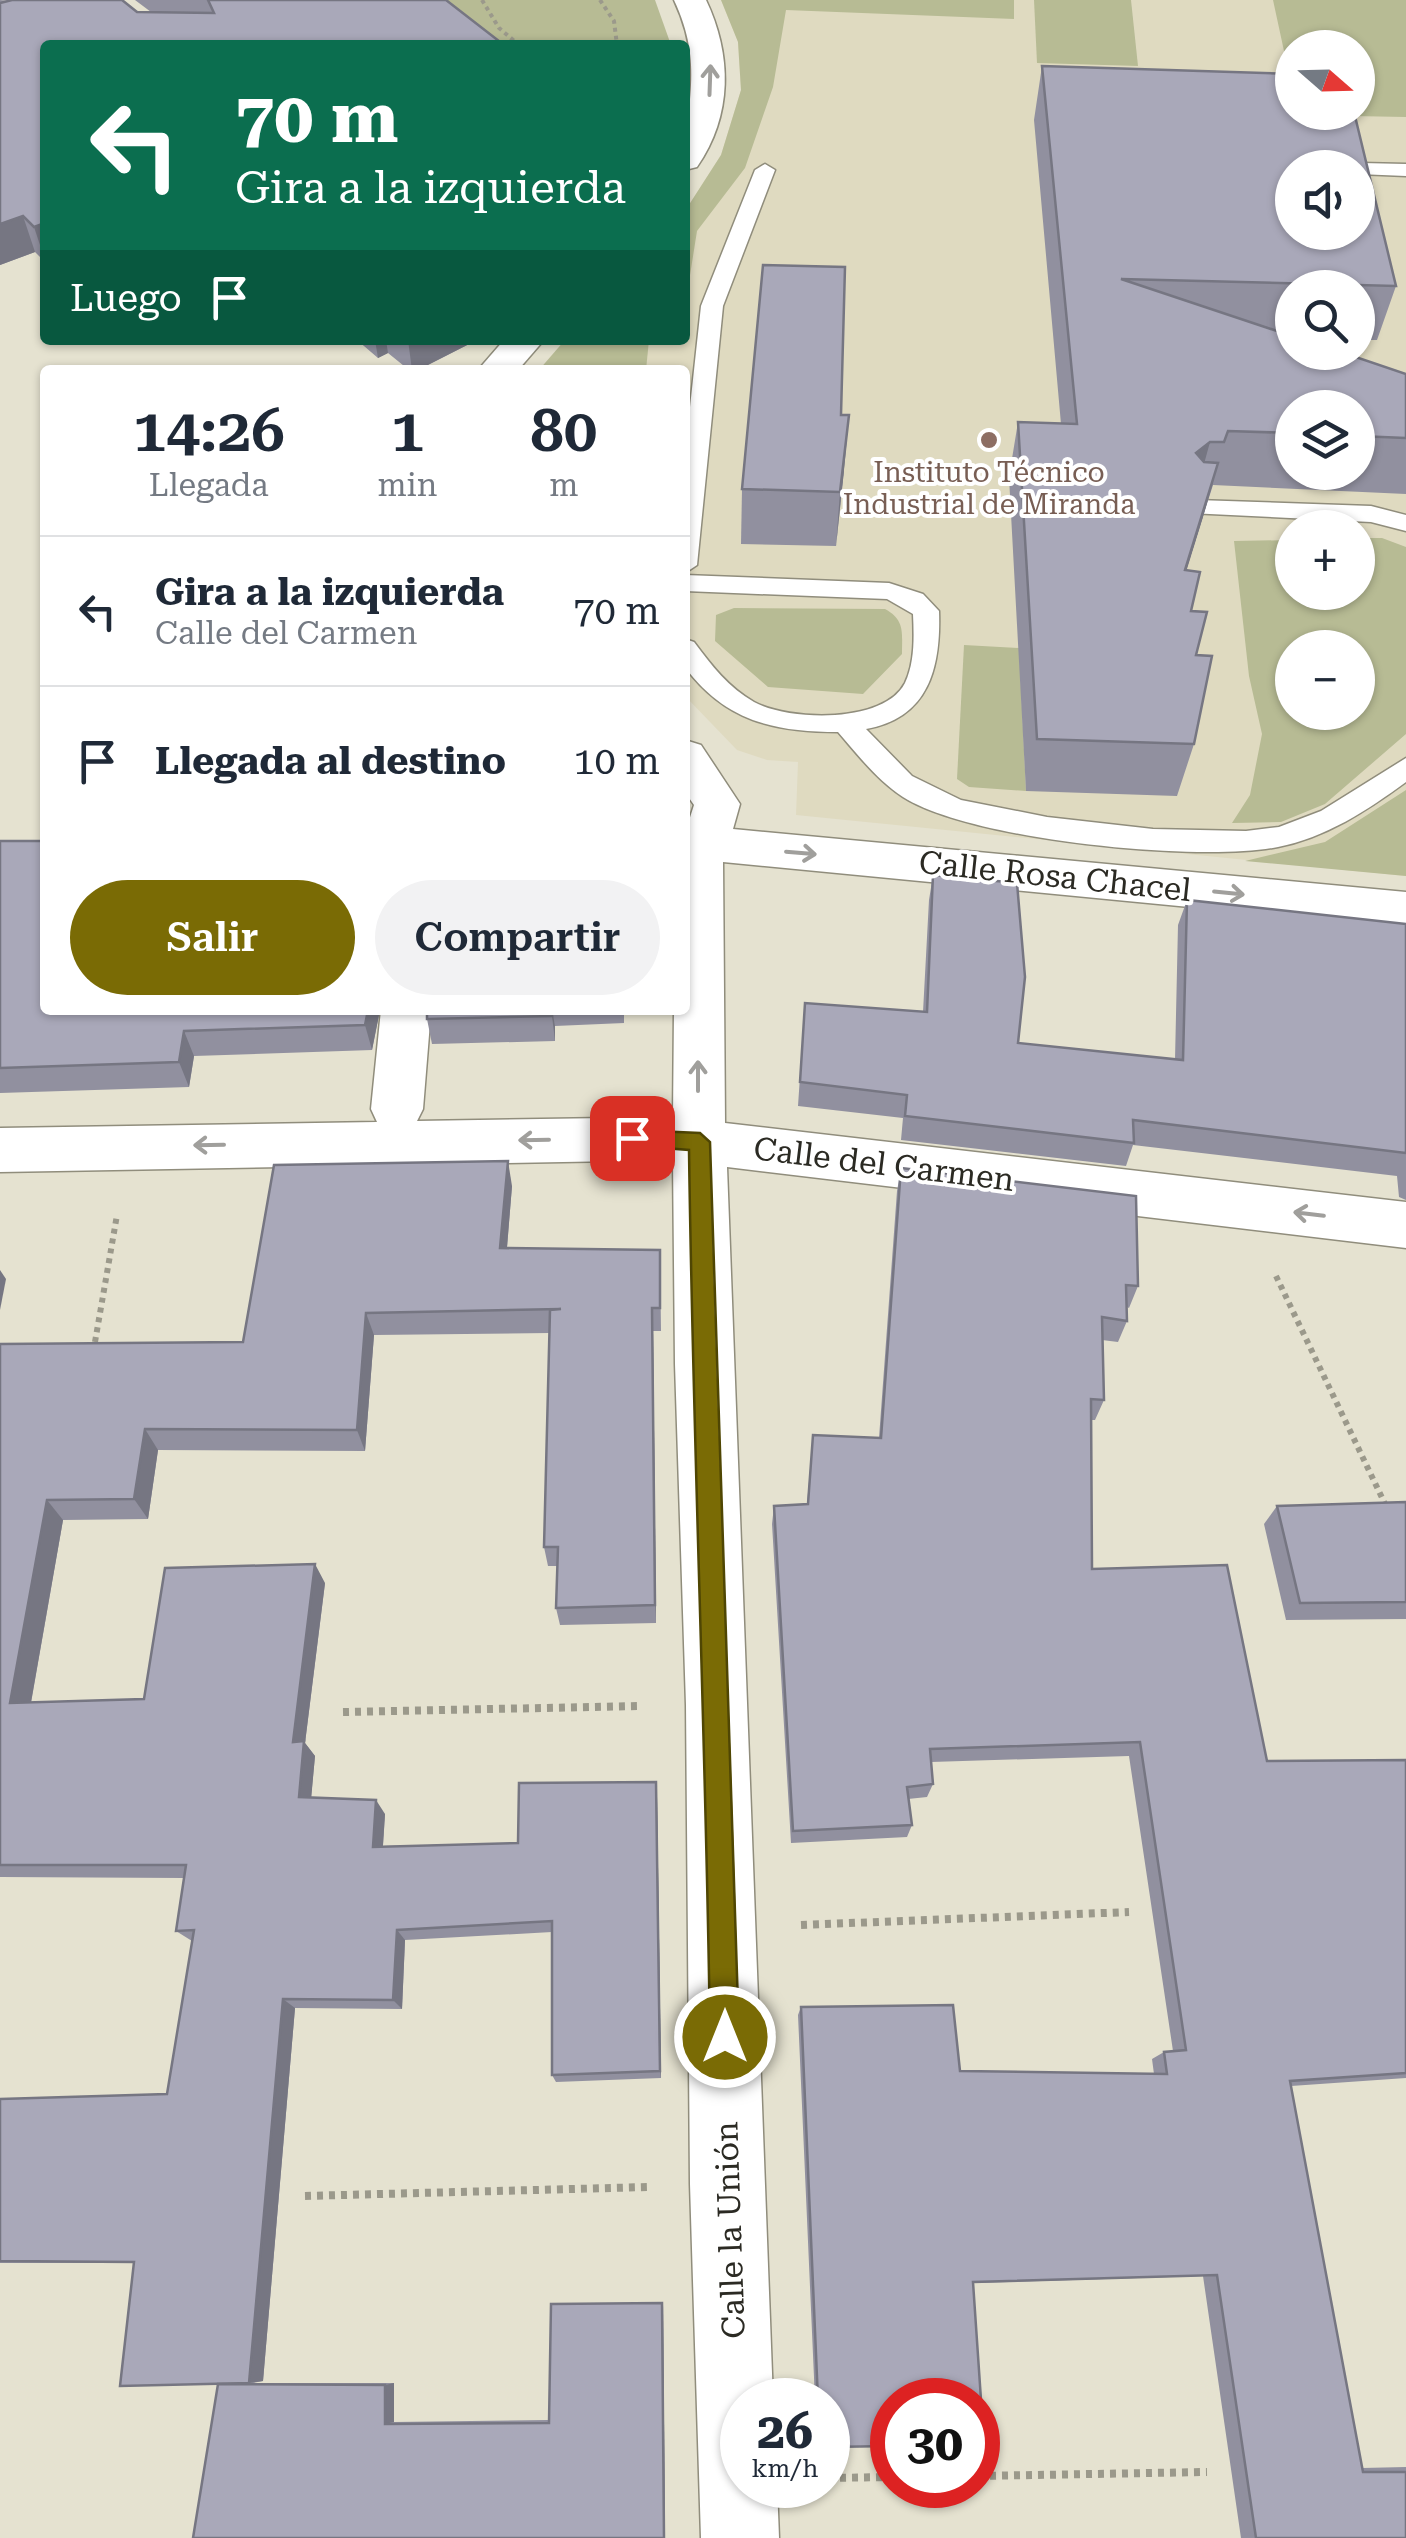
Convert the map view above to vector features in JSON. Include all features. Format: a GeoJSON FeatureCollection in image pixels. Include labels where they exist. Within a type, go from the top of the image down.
{"type":"FeatureCollection","features":[{"type":"Feature","properties":{"kind":"street"},"geometry":{"type":"LineString","coordinates":[[690,0],[706,39],[711,90],[704,120],[690,149]]}},
{"type":"Feature","properties":{"kind":"street"},"geometry":{"type":"LineString","coordinates":[[502,365],[520,345]]}},
{"type":"Feature","properties":{"kind":"street","name":"Calle la Unión"},"geometry":{"type":"LineString","coordinates":[[690,764],[717,804],[698,868],[700,1142],[703,1364],[718,1705],[726,2184],[740,2538]]}},
{"type":"Feature","properties":{"kind":"street","name":"Calle Rosa Chacel"},"geometry":{"type":"LineString","coordinates":[[704,843],[1406,910]]}},
{"type":"Feature","properties":{"kind":"street"},"geometry":{"type":"LineString","coordinates":[[398,1108],[406,1015]]}},
{"type":"Feature","properties":{"kind":"street","name":"Calle del Carmen"},"geometry":{"type":"LineString","coordinates":[[0,1150],[632,1138],[700,1142],[1406,1225]]}},
{"type":"Feature","properties":{"kind":"lane"},"geometry":{"type":"LineString","coordinates":[[1375,169],[1406,170]]}},
{"type":"Feature","properties":{"kind":"lane"},"geometry":{"type":"LineString","coordinates":[[690,517],[712,306],[765,170]]}},
{"type":"Feature","properties":{"kind":"lane"},"geometry":{"type":"LineString","coordinates":[[1197,508],[1370,514],[1406,523]]}},
{"type":"Feature","properties":{"kind":"lane"},"geometry":{"type":"LineString","coordinates":[[690,583],[889,591],[914,600],[926,611],[928,641],[917,685],[884,719],[847,725],[776,721],[749,712],[700,670],[690,655]]}},
{"type":"Feature","properties":{"kind":"lane"},"geometry":{"type":"LineString","coordinates":[[847,725],[897,780],[923,796],[960,810],[1022,824],[1192,841],[1277,838],[1322,823],[1361,802],[1406,768]]}},
{"type":"Feature","properties":{"kind":"path"},"geometry":{"type":"LineString","coordinates":[[482,0],[499,28],[513,40]]}},
{"type":"Feature","properties":{"kind":"path"},"geometry":{"type":"LineString","coordinates":[[600,0],[614,20],[616,40]]}},
{"type":"Feature","properties":{"kind":"path"},"geometry":{"type":"LineString","coordinates":[[95,1342],[119,1204]]}},
{"type":"Feature","properties":{"kind":"path"},"geometry":{"type":"LineString","coordinates":[[1270,1264],[1385,1504]]}},
{"type":"Feature","properties":{"kind":"path"},"geometry":{"type":"LineString","coordinates":[[342,1712],[644,1706]]}},
{"type":"Feature","properties":{"kind":"path"},"geometry":{"type":"LineString","coordinates":[[792,1926],[1130,1912]]}},
{"type":"Feature","properties":{"kind":"path","name":"Calle la Unión"},"geometry":{"type":"LineString","coordinates":[[305,2196],[668,2186]]}},
{"type":"Feature","properties":{"kind":"path"},"geometry":{"type":"LineString","coordinates":[[1000,2476],[1207,2472]]}},
{"type":"Feature","properties":{"kind":"shaded area","name":"Instituto Técnico Industrial de Miranda"},"geometry":{"type":"Polygon","coordinates":[[[721,0],[1406,0],[1406,876],[796,815],[798,762],[767,760],[737,750],[690,701],[690,365],[543,365],[561,345],[690,345],[690,203],[721,155],[741,90],[738,42],[721,0]]]}},
{"type":"Feature","properties":{"kind":"green space"},"geometry":{"type":"Polygon","coordinates":[[[405,0],[655,0],[669,40],[455,40],[405,0]]]}},
{"type":"Feature","properties":{"kind":"green space"},"geometry":{"type":"Polygon","coordinates":[[[721,0],[1014,0],[1014,19],[786,10],[773,87],[745,168],[697,231],[690,275],[690,203],[721,155],[741,90],[738,42],[721,0]]]}},
{"type":"Feature","properties":{"kind":"green space"},"geometry":{"type":"Polygon","coordinates":[[[1034,0],[1131,0],[1138,66],[1037,63],[1034,0]]]}},
{"type":"Feature","properties":{"kind":"green space"},"geometry":{"type":"Polygon","coordinates":[[[1273,0],[1406,0],[1406,117],[1375,116],[1375,30],[1279,30],[1273,0]]]}},
{"type":"Feature","properties":{"kind":"green space"},"geometry":{"type":"Polygon","coordinates":[[[561,345],[648,345],[646,365],[543,365],[561,345]]]}},
{"type":"Feature","properties":{"kind":"green space"},"geometry":{"type":"Polygon","coordinates":[[[1375,538],[1406,547],[1406,734],[1325,804],[1281,822],[1232,823],[1250,795],[1262,734],[1249,676],[1234,541],[1275,540],[1275,610],[1375,610],[1375,538]]]}},
{"type":"Feature","properties":{"kind":"green space"},"geometry":{"type":"Polygon","coordinates":[[[734,608],[885,609],[899,622],[902,654],[863,694],[768,687],[715,641],[716,615],[734,608]]]}},
{"type":"Feature","properties":{"kind":"green space"},"geometry":{"type":"Polygon","coordinates":[[[964,645],[1019,648],[1026,791],[969,787],[957,779],[964,645]]]}},
{"type":"Feature","properties":{"kind":"green space"},"geometry":{"type":"Polygon","coordinates":[[[1406,790],[1406,876],[1245,861],[1325,842],[1406,790]]]}},
{"type":"Feature","properties":{"kind":"building"},"geometry":{"type":"Polygon","coordinates":[[[122,0],[137,12],[214,13],[208,0],[446,0],[498,40],[40,40],[40,225],[34,227],[23,216],[0,224],[0,3],[122,0]]]}},
{"type":"Feature","properties":{"kind":"building"},"geometry":{"type":"Polygon","coordinates":[[[1042,66],[1275,73],[1275,130],[1358,130],[1363,150],[1275,150],[1275,250],[1375,250],[1375,199],[1396,286],[1375,285],[1375,270],[1275,270],[1275,283],[1121,279],[1275,330],[1275,370],[1375,370],[1375,364],[1406,374],[1406,438],[1375,437],[1375,390],[1275,390],[1275,432],[1228,431],[1224,442],[1210,442],[1196,453],[1204,462],[1218,463],[1185,570],[1200,572],[1191,611],[1207,612],[1196,655],[1212,656],[1194,744],[1037,739],[1018,422],[1077,424],[1042,66]]]}},
{"type":"Feature","properties":{"kind":"building"},"geometry":{"type":"Polygon","coordinates":[[[763,265],[845,267],[841,415],[849,415],[840,492],[742,489],[763,265]]]}},
{"type":"Feature","properties":{"kind":"building"},"geometry":{"type":"Polygon","coordinates":[[[0,841],[40,841],[40,1015],[367,1015],[365,1025],[184,1031],[179,1062],[0,1068],[0,841]]]}},
{"type":"Feature","properties":{"kind":"building"},"geometry":{"type":"Polygon","coordinates":[[[933,875],[1017,883],[1025,977],[1018,1043],[1183,1060],[1187,900],[1406,924],[1406,1153],[1133,1120],[1134,1143],[905,1116],[907,1095],[800,1082],[805,1003],[927,1012],[933,875]]]}},
{"type":"Feature","properties":{"kind":"building"},"geometry":{"type":"Polygon","coordinates":[[[427,1015],[552,1015],[552,1016],[427,1019],[427,1015]]]}},
{"type":"Feature","properties":{"kind":"building"},"geometry":{"type":"Polygon","coordinates":[[[508,1161],[500,1248],[660,1250],[660,1308],[652,1308],[655,1605],[556,1608],[558,1547],[544,1547],[550,1310],[561,1309],[366,1313],[357,1430],[145,1429],[134,1499],[47,1500],[10,1703],[144,1699],[165,1568],[315,1564],[293,1742],[304,1741],[299,1797],[376,1800],[373,1847],[518,1843],[519,1783],[656,1782],[660,2071],[552,2075],[552,1921],[397,1930],[393,2000],[283,1999],[249,2383],[120,2386],[134,2262],[0,2261],[0,2099],[167,2094],[194,1930],[176,1931],[186,1865],[0,1865],[0,1344],[243,1342],[274,1165],[508,1161]]]}},
{"type":"Feature","properties":{"kind":"building"},"geometry":{"type":"Polygon","coordinates":[[[901,1168],[1136,1196],[1138,1286],[1126,1285],[1127,1321],[1102,1317],[1104,1400],[1091,1399],[1092,1569],[1227,1565],[1267,1761],[1406,1760],[1406,2073],[1290,2081],[1363,2472],[1406,2472],[1406,2538],[1256,2538],[1217,2275],[973,2282],[980,2378],[870,2378],[870,2446],[850,2447],[850,2378],[817,2378],[801,2007],[953,2005],[960,2071],[1167,2074],[1164,2052],[1186,2050],[1140,1742],[930,1749],[933,1784],[907,1787],[912,1825],[793,1831],[774,1506],[808,1504],[813,1435],[881,1438],[901,1168]]]}},
{"type":"Feature","properties":{"kind":"building"},"geometry":{"type":"Polygon","coordinates":[[[1406,1502],[1406,1602],[1300,1603],[1277,1506],[1406,1502]]]}},
{"type":"Feature","properties":{"kind":"building"},"geometry":{"type":"Polygon","coordinates":[[[662,2303],[664,2538],[193,2538],[218,2384],[385,2385],[385,2424],[549,2423],[551,2304],[662,2303]]]}},
{"type":"Feature","properties":{"kind":"place","name":"Instituto Técnico Industrial de Miranda"},"geometry":{"type":"Point","coordinates":[989,440]}},
{"type":"Feature","properties":{"kind":"route"},"geometry":{"type":"LineString","coordinates":[[632,1138],[700,1142],[703,1364],[718,1705],[725,2037]]}}]}
